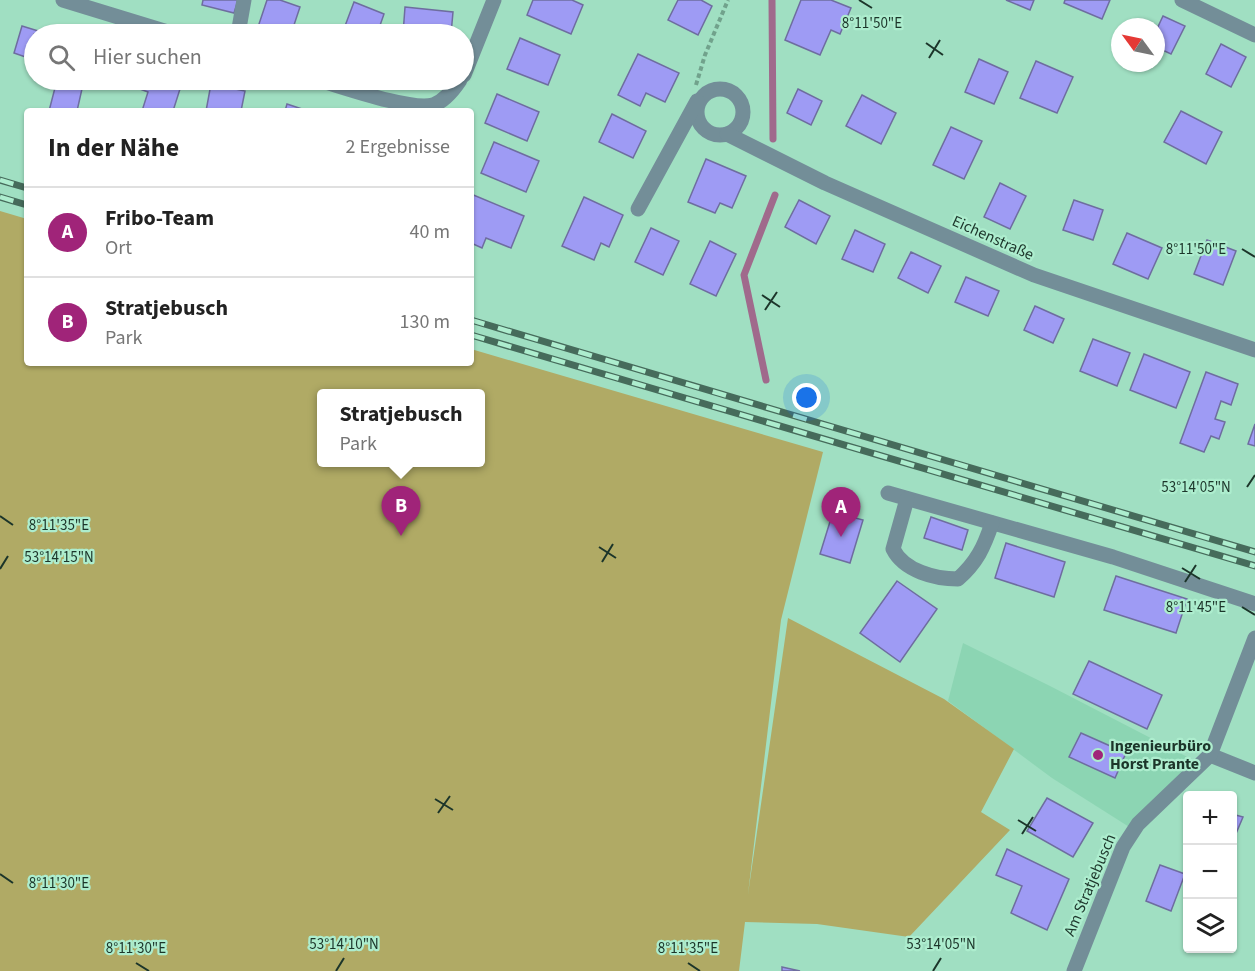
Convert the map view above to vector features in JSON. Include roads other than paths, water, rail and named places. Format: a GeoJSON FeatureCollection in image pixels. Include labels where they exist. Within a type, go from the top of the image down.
{"type":"FeatureCollection","features":[{"type":"Feature","properties":{"kind":"street"},"geometry":{"type":"LineString","coordinates":[[63,0],[141,24]]}},
{"type":"Feature","properties":{"kind":"street"},"geometry":{"type":"LineString","coordinates":[[240,24],[244,0]]}},
{"type":"Feature","properties":{"kind":"street"},"geometry":{"type":"LineString","coordinates":[[474,50],[494,0]]}},
{"type":"Feature","properties":{"kind":"street"},"geometry":{"type":"LineString","coordinates":[[1182,0],[1255,35]]}},
{"type":"Feature","properties":{"kind":"street"},"geometry":{"type":"LineString","coordinates":[[356,90],[411,105],[434,105],[453,90]]}},
{"type":"Feature","properties":{"kind":"street"},"geometry":{"type":"LineString","coordinates":[[638,209],[695,102],[712,90],[728,90],[740,100],[744,116],[736,130],[727,134]]}},
{"type":"Feature","properties":{"kind":"street","name":"Eichenstraße"},"geometry":{"type":"LineString","coordinates":[[700,100],[697,112],[700,124],[710,134],[727,134],[825,183],[1034,275],[1255,350]]}},
{"type":"Feature","properties":{"kind":"street"},"geometry":{"type":"LineString","coordinates":[[888,493],[1113,557],[1255,604]]}},
{"type":"Feature","properties":{"kind":"street"},"geometry":{"type":"LineString","coordinates":[[907,499],[893,549],[899,560],[940,579],[958,579],[974,565],[984,548],[992,523]]}},
{"type":"Feature","properties":{"kind":"street","name":"Am Stratjebusch"},"geometry":{"type":"LineString","coordinates":[[1074,971],[1123,847],[1138,824],[1210,755],[1255,638]]}},
{"type":"Feature","properties":{"kind":"street"},"geometry":{"type":"LineString","coordinates":[[1210,755],[1255,773]]}},
{"type":"Feature","properties":{"kind":"waterway"},"geometry":{"type":"LineString","coordinates":[[772,0],[773,139]]}},
{"type":"Feature","properties":{"kind":"waterway"},"geometry":{"type":"LineString","coordinates":[[766,380],[744,275],[775,195]]}},
{"type":"Feature","properties":{"kind":"railway"},"geometry":{"type":"LineString","coordinates":[[0,180],[24,187]]}},
{"type":"Feature","properties":{"kind":"railway"},"geometry":{"type":"LineString","coordinates":[[0,197],[24,204]]}},
{"type":"Feature","properties":{"kind":"railway"},"geometry":{"type":"LineString","coordinates":[[474,321],[1255,552]]}},
{"type":"Feature","properties":{"kind":"railway"},"geometry":{"type":"LineString","coordinates":[[474,336],[1255,566]]}},
{"type":"Feature","properties":{"kind":"place","name":"Stratjebusch"},"geometry":{"type":"Point","coordinates":[401,536]}},
{"type":"Feature","properties":{"kind":"place","name":"Fribo-Team"},"geometry":{"type":"Point","coordinates":[841,537]}},
{"type":"Feature","properties":{"kind":"place","name":"Ingenieurbüro Horst Prante"},"geometry":{"type":"Point","coordinates":[1098,755]}}]}
